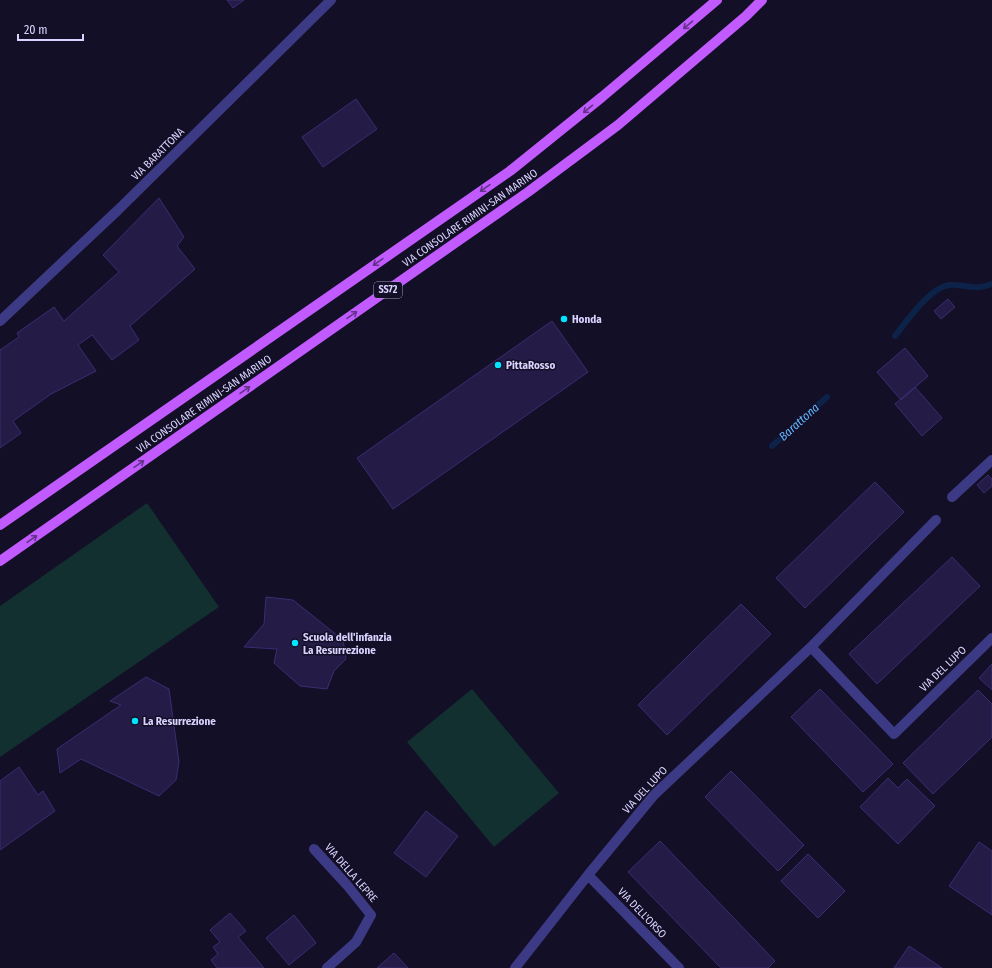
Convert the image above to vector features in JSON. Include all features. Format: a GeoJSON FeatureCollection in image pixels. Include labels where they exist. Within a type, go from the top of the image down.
{"type":"FeatureCollection","features":[{"type":"Feature","properties":{"kind":"main road","name":"VIA CONSOLARE RIMINI-SAN MARINO"},"geometry":{"type":"LineString","coordinates":[[0,525],[510,171],[602,97],[717,0]]}},
{"type":"Feature","properties":{"kind":"main road","name":"VIA CONSOLARE RIMINI-SAN MARINO"},"geometry":{"type":"LineString","coordinates":[[0,561],[528,192],[618,124],[746,16],[762,0]]}},
{"type":"Feature","properties":{"kind":"street","name":"VIA BARATTONA"},"geometry":{"type":"LineString","coordinates":[[0,321],[118,210],[331,0]]}},
{"type":"Feature","properties":{"kind":"street"},"geometry":{"type":"LineString","coordinates":[[952,497],[992,460]]}},
{"type":"Feature","properties":{"kind":"street","name":"VIA DEL LUPO"},"geometry":{"type":"LineString","coordinates":[[515,968],[588,875],[654,795],[811,647],[936,520]]}},
{"type":"Feature","properties":{"kind":"street","name":"VIA DEL LUPO"},"geometry":{"type":"LineString","coordinates":[[811,647],[894,734],[992,638]]}},
{"type":"Feature","properties":{"kind":"street","name":"VIA DELLA LEPRE"},"geometry":{"type":"LineString","coordinates":[[314,848],[371,915],[356,942],[327,968]]}},
{"type":"Feature","properties":{"kind":"street","name":"VIA DELL'ORSO"},"geometry":{"type":"LineString","coordinates":[[588,875],[679,968]]}},
{"type":"Feature","properties":{"kind":"green space"},"geometry":{"type":"Polygon","coordinates":[[[147,503],[219,607],[0,757],[0,606],[147,503]]]}},
{"type":"Feature","properties":{"kind":"green space"},"geometry":{"type":"Polygon","coordinates":[[[472,689],[559,793],[494,847],[407,742],[472,689]]]}},
{"type":"Feature","properties":{"kind":"building"},"geometry":{"type":"Polygon","coordinates":[[[227,0],[244,0],[233,8],[227,0]]]}},
{"type":"Feature","properties":{"kind":"building"},"geometry":{"type":"Polygon","coordinates":[[[356,99],[377,129],[323,167],[302,137],[356,99]]]}},
{"type":"Feature","properties":{"kind":"building"},"geometry":{"type":"Polygon","coordinates":[[[159,198],[184,237],[177,246],[195,269],[130,326],[139,340],[112,360],[92,335],[78,345],[96,371],[51,394],[13,421],[21,433],[0,448],[0,350],[19,337],[17,333],[54,307],[64,321],[119,272],[103,255],[159,198]]]}},
{"type":"Feature","properties":{"kind":"building"},"geometry":{"type":"Polygon","coordinates":[[[948,299],[955,307],[941,319],[934,311],[948,299]]]}},
{"type":"Feature","properties":{"kind":"building"},"geometry":{"type":"Polygon","coordinates":[[[552,321],[588,372],[393,509],[357,458],[552,321]]]}},
{"type":"Feature","properties":{"kind":"building"},"geometry":{"type":"Polygon","coordinates":[[[905,348],[928,376],[901,400],[877,372],[905,348]]]}},
{"type":"Feature","properties":{"kind":"building"},"geometry":{"type":"Polygon","coordinates":[[[915,387],[942,418],[922,436],[895,404],[915,387]]]}},
{"type":"Feature","properties":{"kind":"building"},"geometry":{"type":"Polygon","coordinates":[[[988,475],[992,479],[992,486],[984,493],[977,485],[988,475]]]}},
{"type":"Feature","properties":{"kind":"building"},"geometry":{"type":"Polygon","coordinates":[[[875,482],[904,512],[805,608],[776,578],[875,482]]]}},
{"type":"Feature","properties":{"kind":"building"},"geometry":{"type":"Polygon","coordinates":[[[952,557],[980,586],[877,684],[849,654],[952,557]]]}},
{"type":"Feature","properties":{"kind":"building","name":"Scuola dell'infanzia La Resurrezione"},"geometry":{"type":"Polygon","coordinates":[[[266,597],[293,600],[343,640],[346,659],[334,671],[327,689],[300,686],[274,663],[277,649],[244,647],[264,624],[266,597]]]}},
{"type":"Feature","properties":{"kind":"building"},"geometry":{"type":"Polygon","coordinates":[[[741,604],[771,634],[667,735],[638,705],[741,604]]]}},
{"type":"Feature","properties":{"kind":"building"},"geometry":{"type":"Polygon","coordinates":[[[992,664],[992,690],[979,678],[992,664]]]}},
{"type":"Feature","properties":{"kind":"building","name":"La Resurrezione"},"geometry":{"type":"Polygon","coordinates":[[[146,677],[169,689],[179,762],[176,780],[159,796],[81,759],[60,773],[57,749],[121,705],[110,701],[146,677]]]}},
{"type":"Feature","properties":{"kind":"building"},"geometry":{"type":"Polygon","coordinates":[[[820,689],[893,764],[863,792],[791,717],[820,689]]]}},
{"type":"Feature","properties":{"kind":"building"},"geometry":{"type":"Polygon","coordinates":[[[978,690],[992,704],[992,737],[933,794],[903,763],[978,690]]]}},
{"type":"Feature","properties":{"kind":"building"},"geometry":{"type":"Polygon","coordinates":[[[19,767],[38,795],[43,791],[55,811],[0,850],[0,781],[19,767]]]}},
{"type":"Feature","properties":{"kind":"building"},"geometry":{"type":"Polygon","coordinates":[[[731,771],[804,845],[778,871],[705,797],[731,771]]]}},
{"type":"Feature","properties":{"kind":"building"},"geometry":{"type":"Polygon","coordinates":[[[888,778],[898,788],[907,779],[935,806],[898,844],[860,807],[888,778]]]}},
{"type":"Feature","properties":{"kind":"building"},"geometry":{"type":"Polygon","coordinates":[[[426,811],[458,836],[426,877],[394,853],[426,811]]]}},
{"type":"Feature","properties":{"kind":"building"},"geometry":{"type":"Polygon","coordinates":[[[660,841],[775,961],[768,968],[721,968],[628,872],[660,841]]]}},
{"type":"Feature","properties":{"kind":"building"},"geometry":{"type":"Polygon","coordinates":[[[979,842],[992,851],[992,915],[949,886],[979,842]]]}},
{"type":"Feature","properties":{"kind":"building"},"geometry":{"type":"Polygon","coordinates":[[[808,854],[845,891],[818,918],[781,881],[808,854]]]}},
{"type":"Feature","properties":{"kind":"building"},"geometry":{"type":"Polygon","coordinates":[[[230,913],[246,931],[238,937],[264,968],[217,968],[211,960],[218,954],[213,947],[220,942],[210,930],[230,913]]]}},
{"type":"Feature","properties":{"kind":"building"},"geometry":{"type":"Polygon","coordinates":[[[294,915],[316,943],[289,965],[266,938],[294,915]]]}},
{"type":"Feature","properties":{"kind":"building"},"geometry":{"type":"Polygon","coordinates":[[[909,946],[942,968],[894,968],[909,946]]]}},
{"type":"Feature","properties":{"kind":"building"},"geometry":{"type":"Polygon","coordinates":[[[394,953],[408,968],[377,968],[394,953]]]}},
{"type":"Feature","properties":{"kind":"waterway","name":"Barattona"},"geometry":{"type":"LineString","coordinates":[[895,336],[926,298],[941,287],[949,285],[982,287],[992,284]]}},
{"type":"Feature","properties":{"kind":"waterway","name":"Barattona"},"geometry":{"type":"LineString","coordinates":[[772,446],[827,397]]}},
{"type":"Feature","properties":{"kind":"place","name":"Honda"},"geometry":{"type":"Point","coordinates":[564,319]}},
{"type":"Feature","properties":{"kind":"place","name":"PittaRosso"},"geometry":{"type":"Point","coordinates":[498,365]}},
{"type":"Feature","properties":{"kind":"place","name":"Scuola dell'infanzia La Resurrezione"},"geometry":{"type":"Point","coordinates":[295,643]}},
{"type":"Feature","properties":{"kind":"place","name":"La Resurrezione"},"geometry":{"type":"Point","coordinates":[135,721]}}]}
